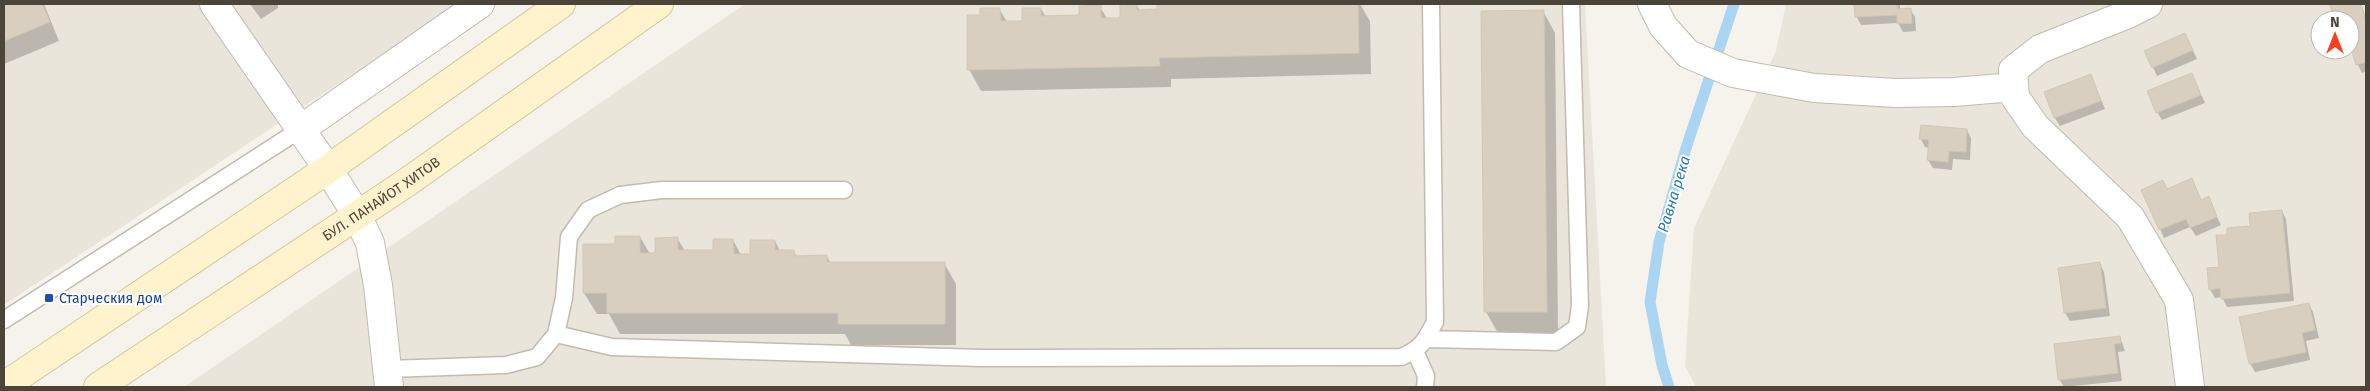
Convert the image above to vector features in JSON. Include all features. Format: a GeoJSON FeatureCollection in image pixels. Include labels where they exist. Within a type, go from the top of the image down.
{"type":"FeatureCollection","features":[{"type":"Feature","properties":{"kind":"street"},"geometry":{"type":"LineString","coordinates":[[214,4],[301,129],[357,215],[370,243],[378,286],[389,378]]}},
{"type":"Feature","properties":{"kind":"street"},"geometry":{"type":"LineString","coordinates":[[301,129],[480,4]]}},
{"type":"Feature","properties":{"kind":"street"},"geometry":{"type":"LineString","coordinates":[[4,386],[328,169],[561,4]]}},
{"type":"Feature","properties":{"kind":"street","name":"БУЛ. ПАНАЙОТ ХИТОВ"},"geometry":{"type":"LineString","coordinates":[[98,387],[406,183],[659,4]]}},
{"type":"Feature","properties":{"kind":"street"},"geometry":{"type":"LineString","coordinates":[[1652,4],[1663,26],[1691,56],[1733,73],[1814,88],[1895,93],[1954,92],[2014,87]]}},
{"type":"Feature","properties":{"kind":"street"},"geometry":{"type":"LineString","coordinates":[[2148,4],[2040,50],[2013,70],[2015,97],[2035,126],[2130,217],[2179,300],[2190,387]]}},
{"type":"Feature","properties":{"kind":"lane"},"geometry":{"type":"LineString","coordinates":[[556,334],[612,347],[982,358],[1401,356],[1415,351],[1427,339],[1434,322],[1431,4]]}},
{"type":"Feature","properties":{"kind":"lane"},"geometry":{"type":"LineString","coordinates":[[1427,339],[1556,342],[1577,327],[1580,306],[1571,4]]}},
{"type":"Feature","properties":{"kind":"lane"},"geometry":{"type":"LineString","coordinates":[[4,320],[301,129]]}},
{"type":"Feature","properties":{"kind":"lane"},"geometry":{"type":"LineString","coordinates":[[389,378],[506,366],[537,357],[556,334],[564,298],[569,237],[588,210],[620,195],[662,190],[844,190]]}},
{"type":"Feature","properties":{"kind":"lane"},"geometry":{"type":"LineString","coordinates":[[1415,351],[1426,376],[1426,387]]}},
{"type":"Feature","properties":{"kind":"shaded area"},"geometry":{"type":"Polygon","coordinates":[[[4,4],[455,4],[403,41],[4,305],[4,4]]]}},
{"type":"Feature","properties":{"kind":"shaded area"},"geometry":{"type":"Polygon","coordinates":[[[745,4],[1585,4],[1606,387],[184,387],[745,4]]]}},
{"type":"Feature","properties":{"kind":"shaded area"},"geometry":{"type":"Polygon","coordinates":[[[1786,4],[2366,4],[2366,387],[1696,387],[1685,366],[1694,228],[1776,51],[1786,4]]]}},
{"type":"Feature","properties":{"kind":"building"},"geometry":{"type":"Polygon","coordinates":[[[4,4],[42,4],[50,22],[4,41],[4,4]]]}},
{"type":"Feature","properties":{"kind":"building"},"geometry":{"type":"Polygon","coordinates":[[[1120,4],[1137,4],[1137,10],[1157,9],[1157,4],[1358,4],[1359,53],[1159,58],[1160,66],[967,70],[967,15],[980,15],[980,8],[1000,8],[1001,21],[1022,21],[1022,8],[1041,8],[1041,16],[1079,15],[1079,6],[1101,5],[1101,18],[1120,18],[1120,4]]]}},
{"type":"Feature","properties":{"kind":"building"},"geometry":{"type":"Polygon","coordinates":[[[1854,4],[1897,4],[1897,9],[1911,8],[1912,23],[1897,24],[1897,15],[1855,17],[1854,4]]]}},
{"type":"Feature","properties":{"kind":"building"},"geometry":{"type":"Polygon","coordinates":[[[2361,4],[2366,21],[2366,62],[2356,65],[2354,60],[2360,60],[2360,10],[2332,10],[2330,5],[2361,4]]]}},
{"type":"Feature","properties":{"kind":"building"},"geometry":{"type":"Polygon","coordinates":[[[1544,10],[1547,312],[1484,312],[1481,11],[1544,10]]]}},
{"type":"Feature","properties":{"kind":"building"},"geometry":{"type":"Polygon","coordinates":[[[2185,33],[2193,50],[2152,68],[2144,51],[2185,33]]]}},
{"type":"Feature","properties":{"kind":"building"},"geometry":{"type":"Polygon","coordinates":[[[2192,73],[2201,95],[2156,113],[2147,91],[2192,73]]]}},
{"type":"Feature","properties":{"kind":"building"},"geometry":{"type":"Polygon","coordinates":[[[2091,74],[2101,101],[2054,118],[2044,92],[2091,74]]]}},
{"type":"Feature","properties":{"kind":"building"},"geometry":{"type":"Polygon","coordinates":[[[1921,125],[1967,129],[1966,152],[1949,151],[1948,162],[1927,160],[1929,140],[1919,139],[1921,125]]]}},
{"type":"Feature","properties":{"kind":"building"},"geometry":{"type":"Polygon","coordinates":[[[2192,178],[2201,200],[2209,196],[2217,217],[2190,228],[2186,219],[2159,230],[2141,190],[2163,180],[2167,189],[2192,178]]]}},
{"type":"Feature","properties":{"kind":"building"},"geometry":{"type":"Polygon","coordinates":[[[2282,210],[2290,293],[2221,299],[2220,288],[2209,290],[2207,268],[2219,267],[2216,235],[2227,235],[2227,228],[2250,226],[2249,213],[2282,210]]]}},
{"type":"Feature","properties":{"kind":"building"},"geometry":{"type":"Polygon","coordinates":[[[615,236],[640,236],[640,253],[655,253],[655,238],[678,237],[678,250],[713,250],[713,239],[733,239],[734,254],[750,254],[750,240],[775,240],[775,250],[794,250],[795,256],[827,255],[827,262],[945,262],[945,324],[838,324],[838,313],[607,313],[607,293],[583,293],[583,244],[615,244],[615,236]]]}},
{"type":"Feature","properties":{"kind":"building"},"geometry":{"type":"Polygon","coordinates":[[[2100,262],[2106,308],[2064,313],[2058,268],[2100,262]]]}},
{"type":"Feature","properties":{"kind":"building"},"geometry":{"type":"Polygon","coordinates":[[[2309,303],[2315,330],[2302,333],[2306,352],[2249,364],[2239,317],[2309,303]]]}},
{"type":"Feature","properties":{"kind":"building"},"geometry":{"type":"Polygon","coordinates":[[[2120,336],[2121,343],[2114,344],[2118,373],[2058,380],[2054,344],[2120,336]]]}},
{"type":"Feature","properties":{"kind":"waterway","name":"Равна река"},"geometry":{"type":"LineString","coordinates":[[1669,387],[1662,365],[1650,302],[1659,242],[1687,145],[1734,4]]}},
{"type":"Feature","properties":{"kind":"place","name":"Старческия дом"},"geometry":{"type":"Point","coordinates":[49,298]}}]}
